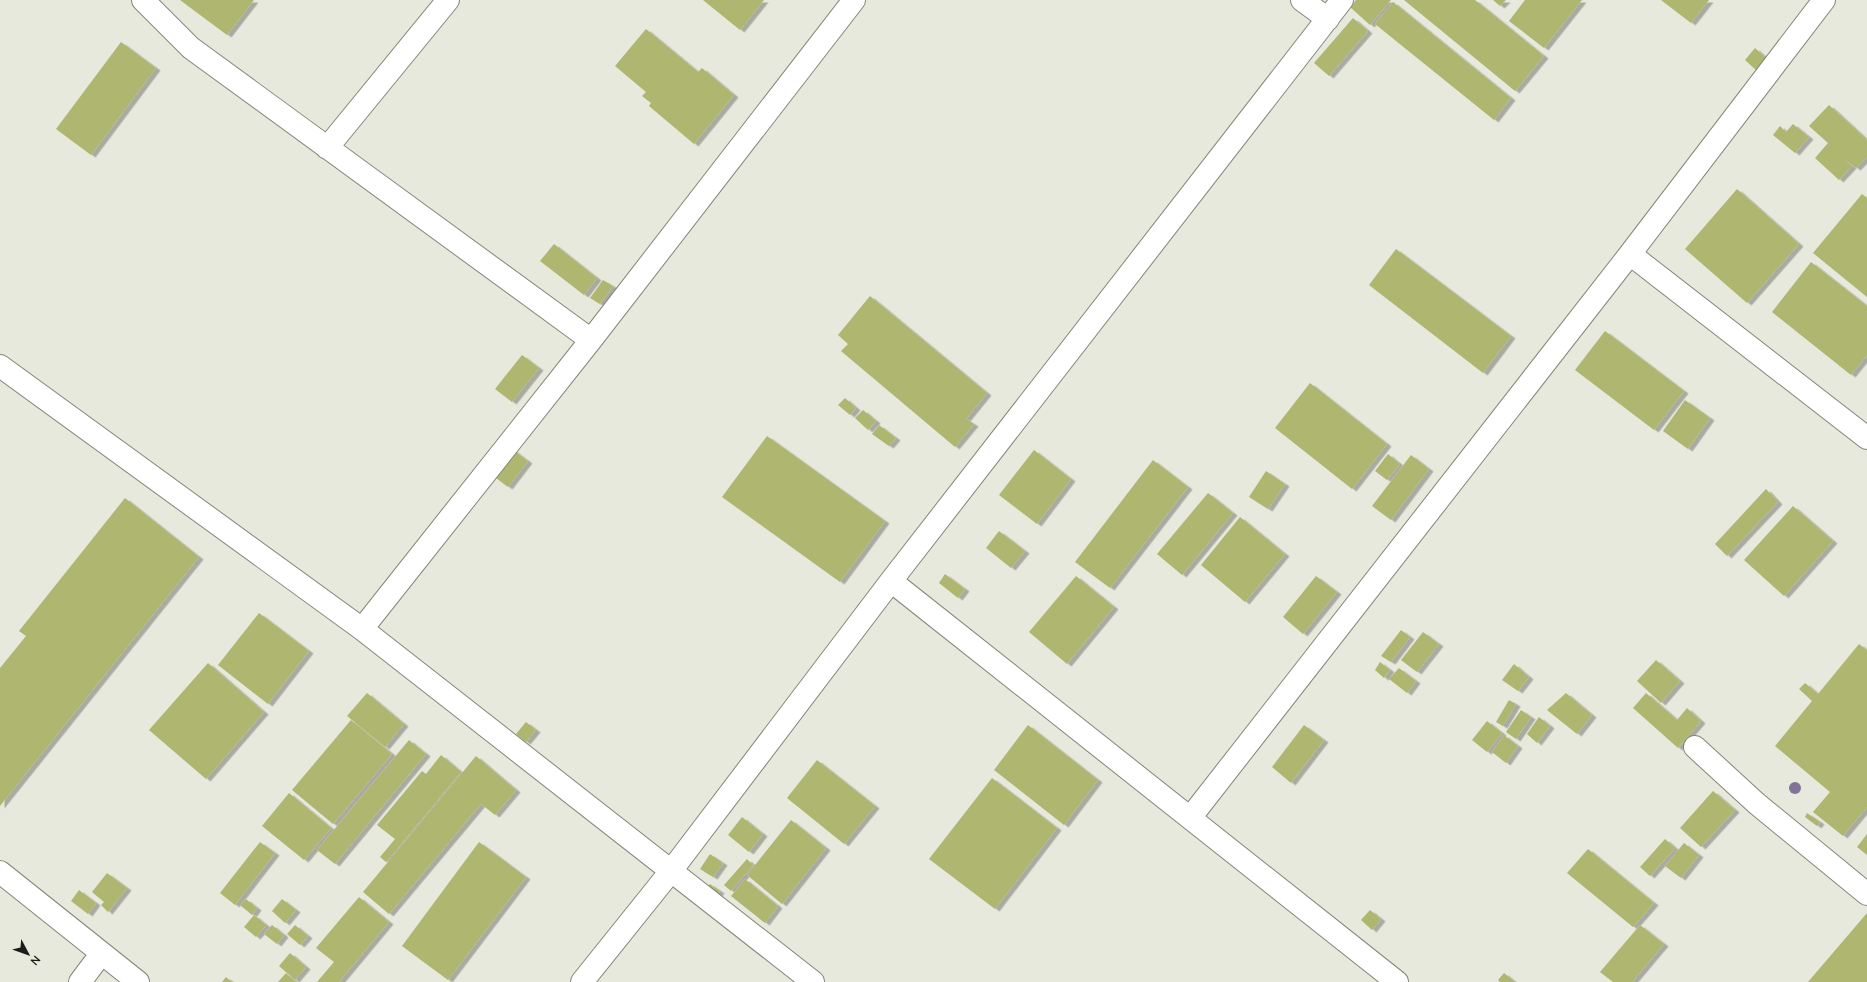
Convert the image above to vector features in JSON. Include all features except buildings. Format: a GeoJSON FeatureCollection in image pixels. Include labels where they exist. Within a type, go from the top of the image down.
{"type":"FeatureCollection","features":[{"type":"Feature","properties":{"kind":"street"},"geometry":{"type":"LineString","coordinates":[[143,0],[191,48],[591,340]]}},
{"type":"Feature","properties":{"kind":"street"},"geometry":{"type":"LineString","coordinates":[[327,148],[448,0]]}},
{"type":"Feature","properties":{"kind":"street"},"geometry":{"type":"LineString","coordinates":[[362,629],[591,340],[854,0]]}},
{"type":"Feature","properties":{"kind":"street"},"geometry":{"type":"LineString","coordinates":[[1302,0],[1328,19]]}},
{"type":"Feature","properties":{"kind":"street"},"geometry":{"type":"LineString","coordinates":[[582,982],[671,871],[891,581],[1342,0]]}},
{"type":"Feature","properties":{"kind":"street"},"geometry":{"type":"LineString","coordinates":[[1190,818],[1630,254],[1824,0]]}},
{"type":"Feature","properties":{"kind":"street"},"geometry":{"type":"LineString","coordinates":[[1630,254],[1867,438]]}},
{"type":"Feature","properties":{"kind":"street"},"geometry":{"type":"LineString","coordinates":[[0,366],[362,629],[813,982]]}},
{"type":"Feature","properties":{"kind":"street"},"geometry":{"type":"LineString","coordinates":[[891,581],[1397,982]]}},
{"type":"Feature","properties":{"kind":"street"},"geometry":{"type":"LineString","coordinates":[[1695,747],[1756,803],[1867,894]]}},
{"type":"Feature","properties":{"kind":"street"},"geometry":{"type":"LineString","coordinates":[[0,872],[138,982]]}},
{"type":"Feature","properties":{"kind":"street"},"geometry":{"type":"LineString","coordinates":[[80,982],[101,954]]}}]}
